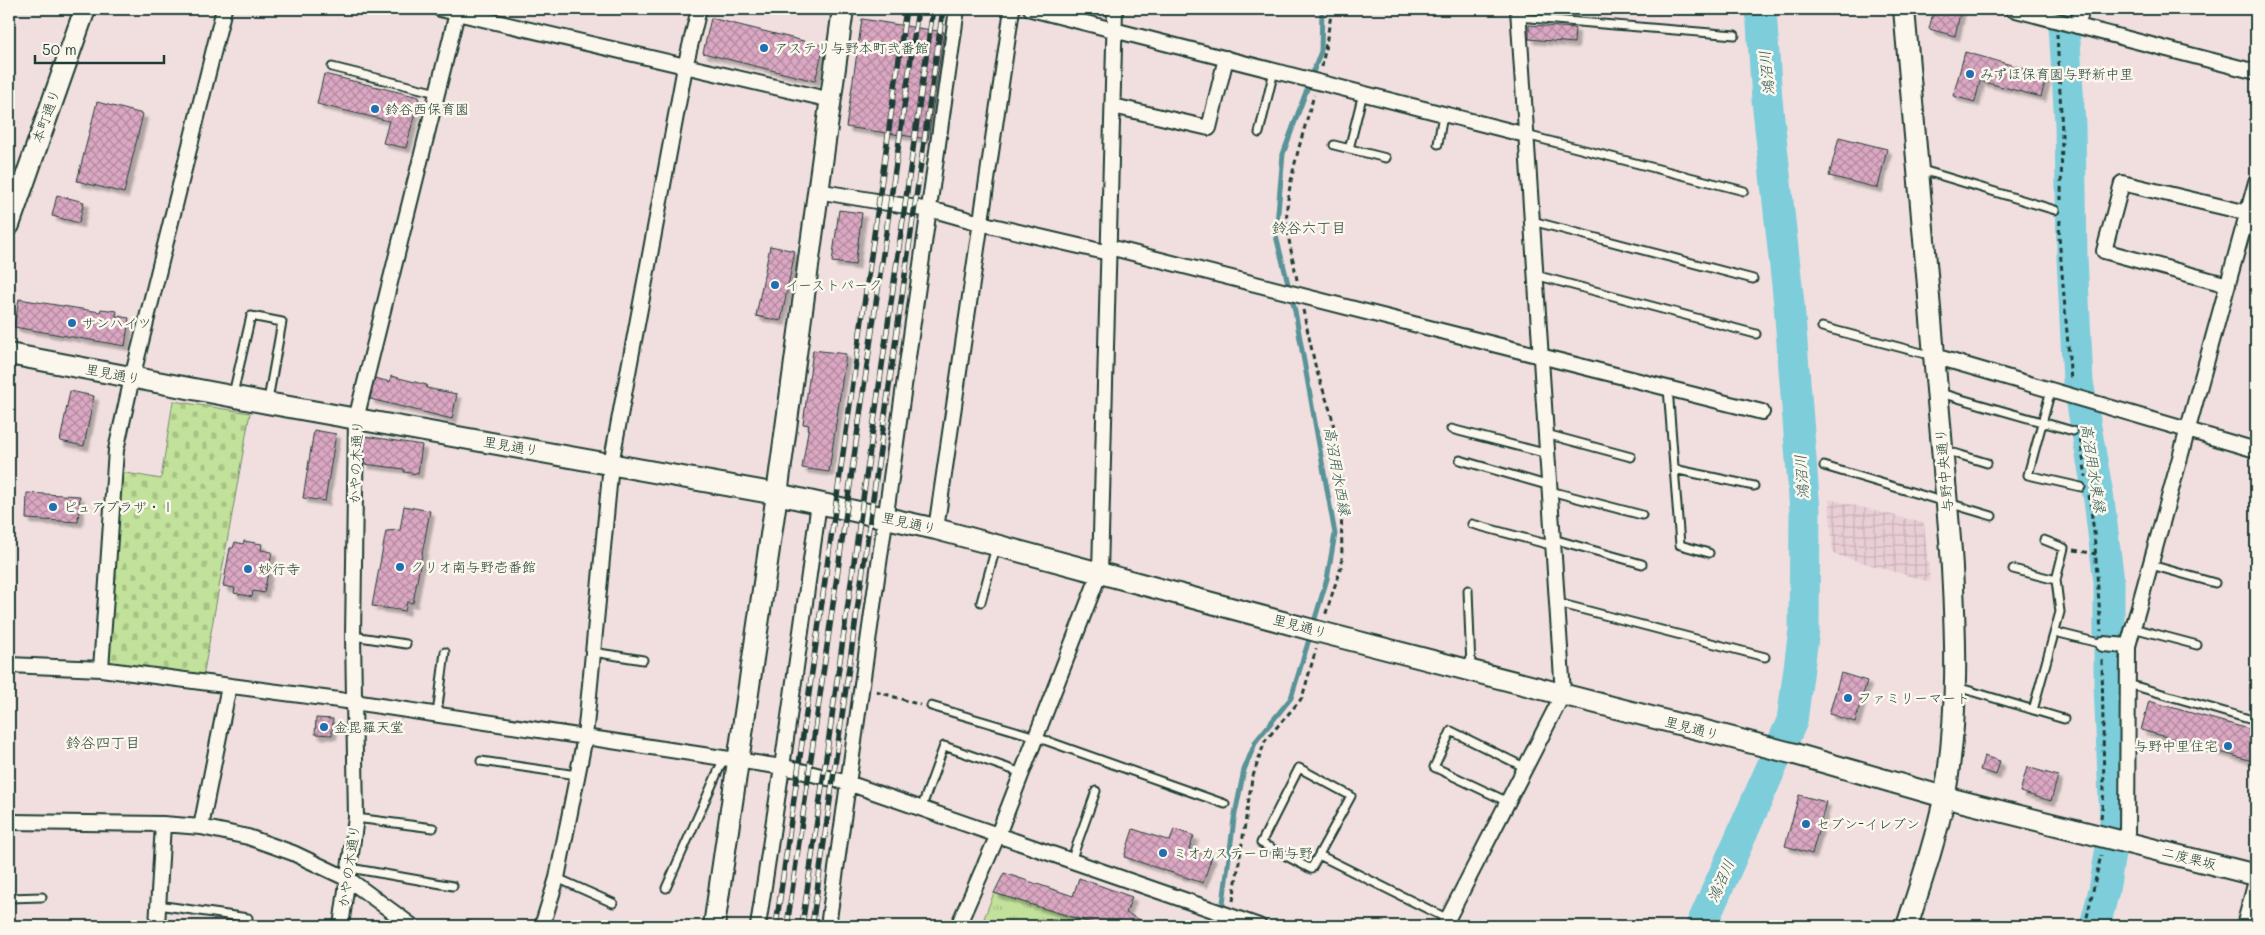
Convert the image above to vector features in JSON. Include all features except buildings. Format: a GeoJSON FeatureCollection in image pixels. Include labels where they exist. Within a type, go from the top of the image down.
{"type":"FeatureCollection","features":[{"type":"Feature","properties":{"kind":"street","name":"本町通り"},"geometry":{"type":"LineString","coordinates":[[9,224],[85,9]]}},
{"type":"Feature","properties":{"kind":"street"},"geometry":{"type":"LineString","coordinates":[[101,669],[116,450],[132,378],[224,9]]}},
{"type":"Feature","properties":{"kind":"street"},"geometry":{"type":"LineString","coordinates":[[440,9],[457,11],[685,67],[831,100]]}},
{"type":"Feature","properties":{"kind":"street"},"geometry":{"type":"LineString","coordinates":[[542,926],[557,878],[585,737],[611,464],[685,67],[699,9]]}},
{"type":"Feature","properties":{"kind":"street"},"geometry":{"type":"LineString","coordinates":[[714,926],[731,759],[777,494],[843,9]]}},
{"type":"Feature","properties":{"kind":"street"},"geometry":{"type":"LineString","coordinates":[[828,926],[957,9]]}},
{"type":"Feature","properties":{"kind":"street"},"geometry":{"type":"LineString","coordinates":[[936,529],[1012,9]]}},
{"type":"Feature","properties":{"kind":"street"},"geometry":{"type":"LineString","coordinates":[[1031,9],[1526,135]]}},
{"type":"Feature","properties":{"kind":"street"},"geometry":{"type":"LineString","coordinates":[[958,926],[997,837],[1100,572],[1115,9]]}},
{"type":"Feature","properties":{"kind":"street","name":"与野中央通り"},"geometry":{"type":"LineString","coordinates":[[1904,9],[1956,624],[1956,687],[1950,758],[1944,797],[1923,877],[1907,926]]}},
{"type":"Feature","properties":{"kind":"street"},"geometry":{"type":"LineString","coordinates":[[2012,9],[2256,72]]}},
{"type":"Feature","properties":{"kind":"street"},"geometry":{"type":"LineString","coordinates":[[2066,23],[2082,9]]}},
{"type":"Feature","properties":{"kind":"street","name":"かやの木通り"},"geometry":{"type":"LineString","coordinates":[[341,926],[356,818],[353,636],[356,419],[457,11]]}},
{"type":"Feature","properties":{"kind":"street"},"geometry":{"type":"LineString","coordinates":[[1446,923],[1563,694],[1518,13]]}},
{"type":"Feature","properties":{"kind":"street"},"geometry":{"type":"LineString","coordinates":[[1113,106],[1209,128],[1226,58]]}},
{"type":"Feature","properties":{"kind":"street"},"geometry":{"type":"LineString","coordinates":[[2228,285],[2104,251],[2122,182],[2248,213]]}},
{"type":"Feature","properties":{"kind":"street"},"geometry":{"type":"LineString","coordinates":[[1944,797],[2113,839],[2128,684],[2116,645],[2134,628],[2256,182]]}},
{"type":"Feature","properties":{"kind":"street"},"geometry":{"type":"LineString","coordinates":[[817,191],[929,210],[1278,289],[1762,412]]}},
{"type":"Feature","properties":{"kind":"street","name":"里見通り"},"geometry":{"type":"LineString","coordinates":[[9,354],[233,397],[777,494],[936,529],[1314,630],[1795,754],[1944,797]]}},
{"type":"Feature","properties":{"kind":"street"},"geometry":{"type":"LineString","coordinates":[[1934,356],[2256,450]]}},
{"type":"Feature","properties":{"kind":"street"},"geometry":{"type":"LineString","coordinates":[[758,926],[819,503]]}},
{"type":"Feature","properties":{"kind":"street"},"geometry":{"type":"LineString","coordinates":[[9,664],[101,669],[354,702],[782,767],[848,783],[997,837],[1259,926]]}},
{"type":"Feature","properties":{"kind":"street"},"geometry":{"type":"LineString","coordinates":[[201,827],[229,686]]}},
{"type":"Feature","properties":{"kind":"street"},"geometry":{"type":"LineString","coordinates":[[9,822],[163,824],[201,827],[248,837],[349,873],[412,926]]}},
{"type":"Feature","properties":{"kind":"street"},"geometry":{"type":"LineString","coordinates":[[157,926],[163,824]]}},
{"type":"Feature","properties":{"kind":"street","name":"二度栗坂"},"geometry":{"type":"LineString","coordinates":[[2113,839],[2256,875]]}},
{"type":"Feature","properties":{"kind":"street"},"geometry":{"type":"LineString","coordinates":[[2244,926],[2256,881]]}},
{"type":"Feature","properties":{"kind":"lane"},"geometry":{"type":"LineString","coordinates":[[1518,13],[1735,35]]}},
{"type":"Feature","properties":{"kind":"lane"},"geometry":{"type":"LineString","coordinates":[[332,67],[437,93]]}},
{"type":"Feature","properties":{"kind":"lane"},"geometry":{"type":"LineString","coordinates":[[1259,134],[1274,71]]}},
{"type":"Feature","properties":{"kind":"lane"},"geometry":{"type":"LineString","coordinates":[[1349,149],[1363,93]]}},
{"type":"Feature","properties":{"kind":"lane"},"geometry":{"type":"LineString","coordinates":[[1438,144],[1443,114]]}},
{"type":"Feature","properties":{"kind":"lane"},"geometry":{"type":"LineString","coordinates":[[1526,135],[1744,190]]}},
{"type":"Feature","properties":{"kind":"lane"},"geometry":{"type":"LineString","coordinates":[[1334,145],[1386,158]]}},
{"type":"Feature","properties":{"kind":"lane"},"geometry":{"type":"LineString","coordinates":[[1917,169],[2058,211]]}},
{"type":"Feature","properties":{"kind":"lane"},"geometry":{"type":"LineString","coordinates":[[1532,222],[1753,279]]}},
{"type":"Feature","properties":{"kind":"lane"},"geometry":{"type":"LineString","coordinates":[[1535,275],[1756,334]]}},
{"type":"Feature","properties":{"kind":"lane"},"geometry":{"type":"LineString","coordinates":[[233,397],[251,316],[282,322],[267,403]]}},
{"type":"Feature","properties":{"kind":"lane"},"geometry":{"type":"LineString","coordinates":[[1822,327],[1934,356]]}},
{"type":"Feature","properties":{"kind":"lane"},"geometry":{"type":"LineString","coordinates":[[1668,388],[1680,545],[1709,554]]}},
{"type":"Feature","properties":{"kind":"lane"},"geometry":{"type":"LineString","coordinates":[[2051,390],[2028,475],[2081,488]]}},
{"type":"Feature","properties":{"kind":"lane"},"geometry":{"type":"LineString","coordinates":[[1937,392],[2076,432]]}},
{"type":"Feature","properties":{"kind":"lane"},"geometry":{"type":"LineString","coordinates":[[1450,429],[1548,454]]}},
{"type":"Feature","properties":{"kind":"lane"},"geometry":{"type":"LineString","coordinates":[[1546,434],[1631,456]]}},
{"type":"Feature","properties":{"kind":"lane"},"geometry":{"type":"LineString","coordinates":[[1942,450],[1987,463]]}},
{"type":"Feature","properties":{"kind":"lane"},"geometry":{"type":"LineString","coordinates":[[1460,460],[1642,515]]}},
{"type":"Feature","properties":{"kind":"lane"},"geometry":{"type":"LineString","coordinates":[[1824,466],[1992,516]]}},
{"type":"Feature","properties":{"kind":"lane"},"geometry":{"type":"LineString","coordinates":[[1674,469],[1754,486]]}},
{"type":"Feature","properties":{"kind":"lane"},"geometry":{"type":"LineString","coordinates":[[1472,524],[1642,564]]}},
{"type":"Feature","properties":{"kind":"lane"},"geometry":{"type":"LineString","coordinates":[[2033,710],[2060,612],[2056,580],[2064,548],[2044,540]]}},
{"type":"Feature","properties":{"kind":"lane"},"geometry":{"type":"LineString","coordinates":[[981,602],[996,544]]}},
{"type":"Feature","properties":{"kind":"lane"},"geometry":{"type":"LineString","coordinates":[[2151,565],[2215,583]]}},
{"type":"Feature","properties":{"kind":"lane"},"geometry":{"type":"LineString","coordinates":[[2013,569],[2056,580]]}},
{"type":"Feature","properties":{"kind":"lane"},"geometry":{"type":"LineString","coordinates":[[1468,590],[1471,671]]}},
{"type":"Feature","properties":{"kind":"lane"},"geometry":{"type":"LineString","coordinates":[[1558,603],[1765,657]]}},
{"type":"Feature","properties":{"kind":"lane"},"geometry":{"type":"LineString","coordinates":[[2134,628],[2197,645]]}},
{"type":"Feature","properties":{"kind":"lane"},"geometry":{"type":"LineString","coordinates":[[2055,632],[2116,645]]}},
{"type":"Feature","properties":{"kind":"lane"},"geometry":{"type":"LineString","coordinates":[[353,636],[406,644]]}},
{"type":"Feature","properties":{"kind":"lane"},"geometry":{"type":"LineString","coordinates":[[437,714],[445,652]]}},
{"type":"Feature","properties":{"kind":"lane"},"geometry":{"type":"LineString","coordinates":[[592,652],[644,660]]}},
{"type":"Feature","properties":{"kind":"lane"},"geometry":{"type":"LineString","coordinates":[[2128,684],[2256,721]]}},
{"type":"Feature","properties":{"kind":"lane"},"geometry":{"type":"LineString","coordinates":[[1956,687],[2064,719]]}},
{"type":"Feature","properties":{"kind":"lane"},"geometry":{"type":"LineString","coordinates":[[931,706],[1036,737],[1225,804]]}},
{"type":"Feature","properties":{"kind":"lane"},"geometry":{"type":"LineString","coordinates":[[1508,802],[1434,767],[1451,731],[1526,768]]}},
{"type":"Feature","properties":{"kind":"lane"},"geometry":{"type":"LineString","coordinates":[[921,809],[944,746],[1022,773]]}},
{"type":"Feature","properties":{"kind":"lane"},"geometry":{"type":"LineString","coordinates":[[666,888],[731,759]]}},
{"type":"Feature","properties":{"kind":"lane"},"geometry":{"type":"LineString","coordinates":[[481,761],[577,775]]}},
{"type":"Feature","properties":{"kind":"lane"},"geometry":{"type":"LineString","coordinates":[[1299,768],[1351,796],[1320,855],[1311,869],[1261,843],[1299,768]]}},
{"type":"Feature","properties":{"kind":"lane"},"geometry":{"type":"LineString","coordinates":[[1070,862],[1096,791]]}},
{"type":"Feature","properties":{"kind":"lane"},"geometry":{"type":"LineString","coordinates":[[356,818],[433,828]]}},
{"type":"Feature","properties":{"kind":"lane"},"geometry":{"type":"LineString","coordinates":[[1320,855],[1446,923]]}},
{"type":"Feature","properties":{"kind":"lane"},"geometry":{"type":"LineString","coordinates":[[349,873],[453,886]]}},
{"type":"Feature","properties":{"kind":"lane"},"geometry":{"type":"LineString","coordinates":[[557,878],[613,903]]}},
{"type":"Feature","properties":{"kind":"lane"},"geometry":{"type":"LineString","coordinates":[[9,898],[42,897]]}},
{"type":"Feature","properties":{"kind":"lane"},"geometry":{"type":"LineString","coordinates":[[158,905],[248,918]]}},
{"type":"Feature","properties":{"kind":"path"},"geometry":{"type":"LineString","coordinates":[[1226,915],[1252,779],[1265,741],[1302,698],[1314,630],[1342,564],[1341,480],[1336,438],[1316,369],[1300,295],[1288,235],[1287,208],[1312,80],[1332,9]]}},
{"type":"Feature","properties":{"kind":"path"},"geometry":{"type":"LineString","coordinates":[[2060,202],[2066,23]]}},
{"type":"Feature","properties":{"kind":"path"},"geometry":{"type":"LineString","coordinates":[[2058,211],[2073,396]]}},
{"type":"Feature","properties":{"kind":"path"},"geometry":{"type":"LineString","coordinates":[[2076,432],[2088,490],[2081,488]]}},
{"type":"Feature","properties":{"kind":"path"},"geometry":{"type":"LineString","coordinates":[[2064,548],[2096,554]]}},
{"type":"Feature","properties":{"kind":"path"},"geometry":{"type":"LineString","coordinates":[[862,686],[923,706],[931,706]]}},
{"type":"Feature","properties":{"kind":"path"},"geometry":{"type":"LineString","coordinates":[[2084,926],[2100,859],[2113,839]]}},
{"type":"Feature","properties":{"kind":"shaded area"},"geometry":{"type":"Polygon","coordinates":[[[1829,499],[1924,523],[1930,582],[1833,554],[1829,499]]]}},
{"type":"Feature","properties":{"kind":"green space"},"geometry":{"type":"Polygon","coordinates":[[[173,401],[250,413],[203,677],[109,667],[105,662],[120,472],[161,479],[173,401]]]}},
{"type":"Feature","properties":{"kind":"green space"},"geometry":{"type":"Polygon","coordinates":[[[994,893],[1101,926],[981,926],[994,893]]]}},
{"type":"Feature","properties":{"kind":"waterway","name":"高沼用水西縁"},"geometry":{"type":"LineString","coordinates":[[1313,625],[1327,579],[1335,534],[1295,311],[1276,236],[1283,154],[1321,51],[1322,9]]}},
{"type":"Feature","properties":{"kind":"waterway","name":"鴻沼川"},"geometry":{"type":"LineString","coordinates":[[1701,926],[1792,721],[1804,630],[1805,511],[1789,304],[1767,100],[1761,9]]}},
{"type":"Feature","properties":{"kind":"waterway","name":"高沼用水東縁"},"geometry":{"type":"LineString","coordinates":[[2063,9],[2070,124],[2072,257],[2078,382],[2099,500],[2109,582],[2109,685],[2115,823],[2104,890],[2095,926]]}},
{"type":"Feature","properties":{"kind":"waterway","name":"高沼用水西縁"},"geometry":{"type":"LineString","coordinates":[[1220,926],[1234,819],[1244,770],[1256,741],[1291,698],[1311,633]]}},
{"type":"Feature","properties":{"kind":"railway"},"geometry":{"type":"LineString","coordinates":[[776,926],[906,9]]}},
{"type":"Feature","properties":{"kind":"railway"},"geometry":{"type":"LineString","coordinates":[[787,926],[918,9]]}},
{"type":"Feature","properties":{"kind":"railway"},"geometry":{"type":"LineString","coordinates":[[802,926],[933,9]]}},
{"type":"Feature","properties":{"kind":"railway"},"geometry":{"type":"LineString","coordinates":[[812,926],[943,9]]}},
{"type":"Feature","properties":{"kind":"place","name":"アステリ与野本町弐番館"},"geometry":{"type":"Point","coordinates":[764,48]}},
{"type":"Feature","properties":{"kind":"place","name":"みずほ保育園与野新中里"},"geometry":{"type":"Point","coordinates":[1970,74]}},
{"type":"Feature","properties":{"kind":"place","name":"鈴谷西保育園"},"geometry":{"type":"Point","coordinates":[375,109]}},
{"type":"Feature","properties":{"kind":"place","name":"イーストパーク"},"geometry":{"type":"Point","coordinates":[775,285]}},
{"type":"Feature","properties":{"kind":"place","name":"サンハイツ"},"geometry":{"type":"Point","coordinates":[72,323]}},
{"type":"Feature","properties":{"kind":"place","name":"ピュアプラザ・Ⅰ"},"geometry":{"type":"Point","coordinates":[53,507]}},
{"type":"Feature","properties":{"kind":"place","name":"クリオ南与野壱番館"},"geometry":{"type":"Point","coordinates":[400,567]}},
{"type":"Feature","properties":{"kind":"place","name":"妙行寺"},"geometry":{"type":"Point","coordinates":[248,569]}},
{"type":"Feature","properties":{"kind":"place","name":"ファミリーマート"},"geometry":{"type":"Point","coordinates":[1848,698]}},
{"type":"Feature","properties":{"kind":"place","name":"金毘羅天堂"},"geometry":{"type":"Point","coordinates":[324,727]}},
{"type":"Feature","properties":{"kind":"place","name":"与野中里住宅"},"geometry":{"type":"Point","coordinates":[2228,746]}},
{"type":"Feature","properties":{"kind":"place","name":"セブン-イレブン"},"geometry":{"type":"Point","coordinates":[1806,824]}},
{"type":"Feature","properties":{"kind":"place","name":"ミオカステーロ南与野"},"geometry":{"type":"Point","coordinates":[1163,853]}},
{"type":"Feature","properties":{"kind":"district","name":"鈴谷六丁目"},"geometry":{"type":"Point","coordinates":[1309,228]}},
{"type":"Feature","properties":{"kind":"district","name":"鈴谷四丁目"},"geometry":{"type":"Point","coordinates":[103,743]}}]}
